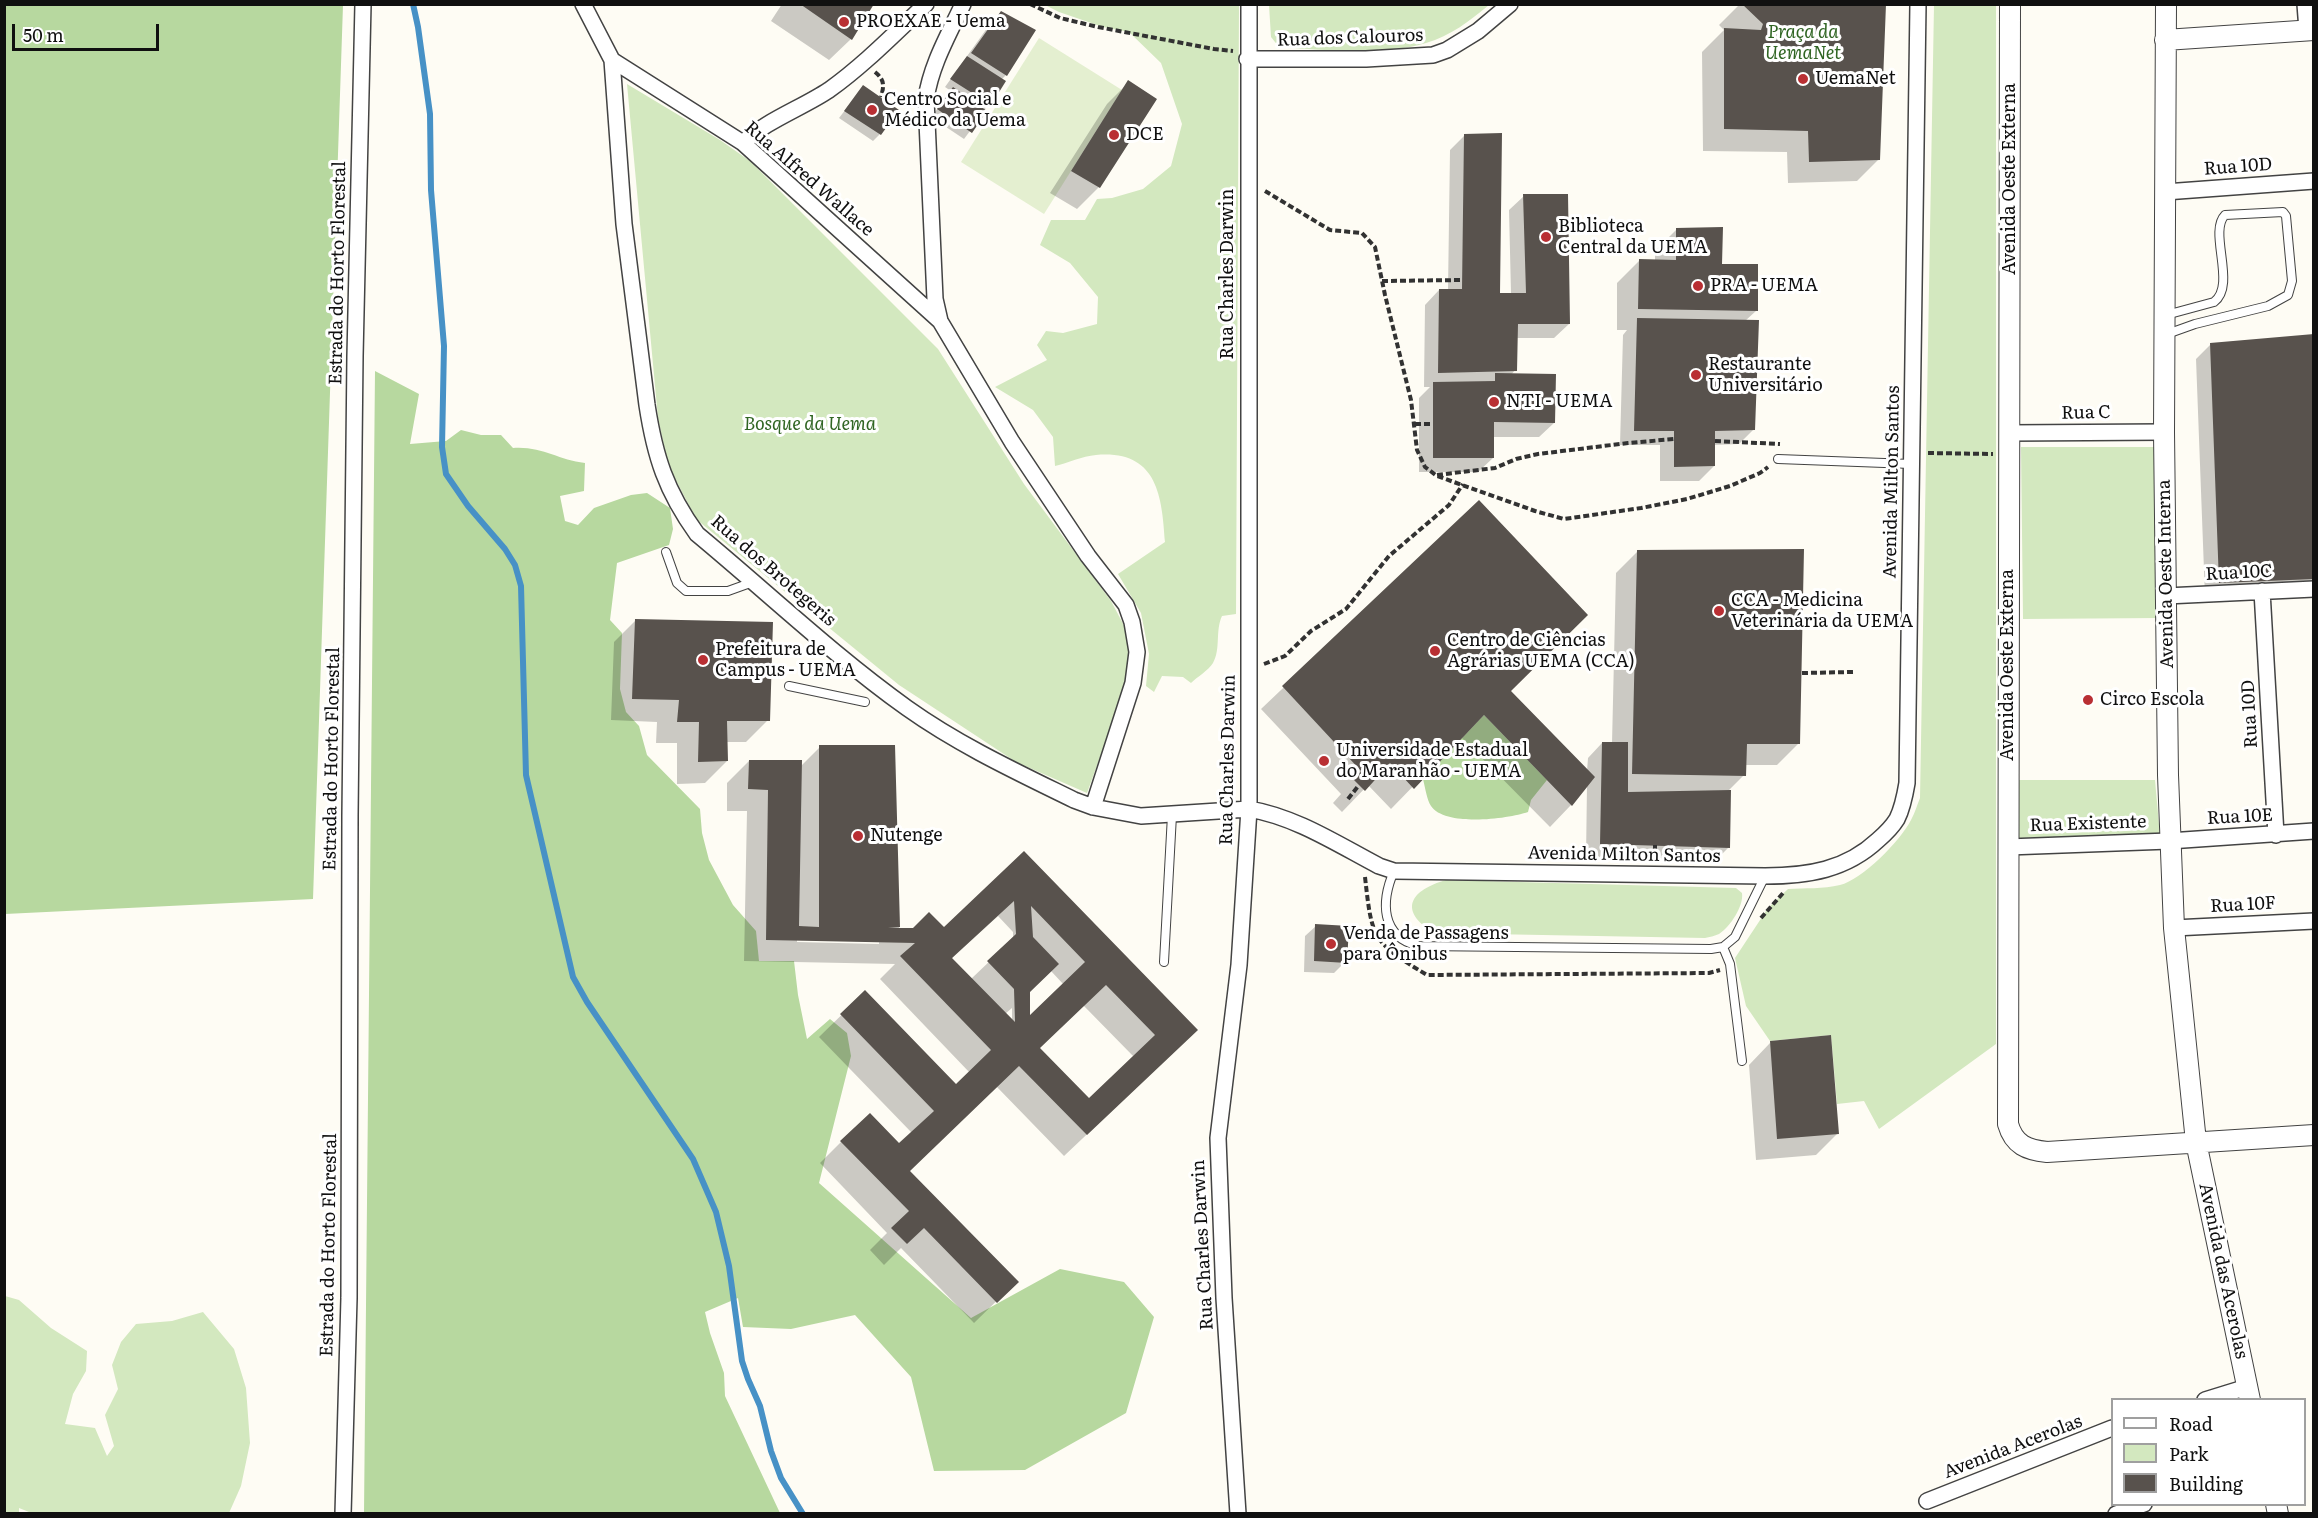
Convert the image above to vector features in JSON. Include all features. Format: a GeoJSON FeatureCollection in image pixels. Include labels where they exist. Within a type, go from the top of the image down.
{"type":"FeatureCollection","features":[{"type":"Feature","properties":{"kind":"street","name":"Estrada do Horto Florestal"},"geometry":{"type":"LineString","coordinates":[[343,1514],[349,1298],[350,791],[363,4]]}},
{"type":"Feature","properties":{"kind":"street","name":"Rua dos Brotegeris"},"geometry":{"type":"LineString","coordinates":[[583,4],[612,60],[624,224],[647,405],[656,453],[672,494],[697,534],[907,708],[1005,766],[1074,800],[1094,807],[1141,816],[1249,809]]}},
{"type":"Feature","properties":{"kind":"street"},"geometry":{"type":"LineString","coordinates":[[743,143],[759,130],[800,109],[855,71],[926,4]]}},
{"type":"Feature","properties":{"kind":"street"},"geometry":{"type":"LineString","coordinates":[[963,4],[940,50],[926,99],[934,285],[940,321],[1012,442],[1088,556],[1126,605],[1132,622],[1137,652],[1133,683],[1094,807]]}},
{"type":"Feature","properties":{"kind":"street","name":"Rua Charles Darwin"},"geometry":{"type":"LineString","coordinates":[[1238,1514],[1224,1298],[1218,1138],[1239,965],[1249,809],[1242,55],[1249,4]]}},
{"type":"Feature","properties":{"kind":"street","name":"Rua dos Calouros"},"geometry":{"type":"LineString","coordinates":[[1242,55],[1365,59],[1433,55],[1447,50],[1478,31],[1510,4]]}},
{"type":"Feature","properties":{"kind":"street","name":"Avenida Milton Santos"},"geometry":{"type":"LineString","coordinates":[[1249,809],[1285,818],[1363,858],[1394,871],[1806,875],[1825,871],[1857,856],[1871,847],[1891,828],[1904,801],[1907,783],[1918,4]]}},
{"type":"Feature","properties":{"kind":"street","name":"Avenida Oeste Externa"},"geometry":{"type":"LineString","coordinates":[[2010,4],[2008,1124],[2014,1139],[2030,1149],[2047,1152],[2196,1142]]}},
{"type":"Feature","properties":{"kind":"street","name":"Avenida Oeste Interna"},"geometry":{"type":"LineString","coordinates":[[2166,4],[2164,432],[2169,841],[2174,928],[2196,1142]]}},
{"type":"Feature","properties":{"kind":"street"},"geometry":{"type":"LineString","coordinates":[[2165,40],[2310,30],[2305,4]]}},
{"type":"Feature","properties":{"kind":"street","name":"Rua Alfred Wallace"},"geometry":{"type":"LineString","coordinates":[[612,60],[743,143],[940,321]]}},
{"type":"Feature","properties":{"kind":"street","name":"Rua 10D"},"geometry":{"type":"LineString","coordinates":[[2165,192],[2313,181]]}},
{"type":"Feature","properties":{"kind":"street","name":"Rua C"},"geometry":{"type":"LineString","coordinates":[[2008,433],[2164,432]]}},
{"type":"Feature","properties":{"kind":"street","name":"Rua 10C"},"geometry":{"type":"LineString","coordinates":[[2166,596],[2313,589]]}},
{"type":"Feature","properties":{"kind":"street","name":"Rua 10D"},"geometry":{"type":"LineString","coordinates":[[2262,591],[2276,835]]}},
{"type":"Feature","properties":{"kind":"street","name":"Rua 10E"},"geometry":{"type":"LineString","coordinates":[[2169,841],[2313,831]]}},
{"type":"Feature","properties":{"kind":"street","name":"Rua Existente"},"geometry":{"type":"LineString","coordinates":[[2007,847],[2169,841]]}},
{"type":"Feature","properties":{"kind":"street","name":"Rua 10F"},"geometry":{"type":"LineString","coordinates":[[2174,928],[2313,921]]}},
{"type":"Feature","properties":{"kind":"street"},"geometry":{"type":"LineString","coordinates":[[2196,1142],[2313,1135]]}},
{"type":"Feature","properties":{"kind":"street","name":"Avenida das Acerolas"},"geometry":{"type":"LineString","coordinates":[[2196,1142],[2249,1393]]}},
{"type":"Feature","properties":{"kind":"street"},"geometry":{"type":"LineString","coordinates":[[2218,1398],[2249,1393]]}},
{"type":"Feature","properties":{"kind":"street","name":"Avenida Acerolas"},"geometry":{"type":"LineString","coordinates":[[1927,1501],[2111,1428]]}},
{"type":"Feature","properties":{"kind":"street"},"geometry":{"type":"LineString","coordinates":[[2116,1514],[2138,1506]]}},
{"type":"Feature","properties":{"kind":"lane"},"geometry":{"type":"LineString","coordinates":[[2283,212],[2286,216],[2292,281],[2288,295],[2268,306],[2220,318],[2165,325],[2219,298],[2222,292],[2223,261],[2219,223],[2225,215],[2283,212]]}},
{"type":"Feature","properties":{"kind":"lane"},"geometry":{"type":"LineString","coordinates":[[2214,302],[2220,318]]}},
{"type":"Feature","properties":{"kind":"lane"},"geometry":{"type":"LineString","coordinates":[[1778,459],[1911,458]]}},
{"type":"Feature","properties":{"kind":"lane"},"geometry":{"type":"LineString","coordinates":[[666,552],[677,583],[686,591],[728,591],[754,582]]}},
{"type":"Feature","properties":{"kind":"lane"},"geometry":{"type":"LineString","coordinates":[[789,686],[865,702]]}},
{"type":"Feature","properties":{"kind":"lane"},"geometry":{"type":"LineString","coordinates":[[1164,962],[1172,815]]}},
{"type":"Feature","properties":{"kind":"lane"},"geometry":{"type":"LineString","coordinates":[[1394,871],[1385,896],[1386,914],[1400,938],[1419,946],[1711,949],[1723,947],[1735,937],[1765,876]]}},
{"type":"Feature","properties":{"kind":"lane"},"geometry":{"type":"LineString","coordinates":[[1723,947],[1730,964],[1742,1061]]}},
{"type":"Feature","properties":{"kind":"path"},"geometry":{"type":"LineString","coordinates":[[1030,4],[1060,18],[1242,55]]}},
{"type":"Feature","properties":{"kind":"path"},"geometry":{"type":"LineString","coordinates":[[868,73],[872,69],[881,76],[884,85],[881,97]]}},
{"type":"Feature","properties":{"kind":"path"},"geometry":{"type":"LineString","coordinates":[[1264,191],[1330,230],[1362,233],[1375,248],[1411,400],[1417,450],[1425,467],[1436,476],[1564,519],[1687,499],[1750,478],[1778,459]]}},
{"type":"Feature","properties":{"kind":"path"},"geometry":{"type":"LineString","coordinates":[[1382,281],[1462,280]]}},
{"type":"Feature","properties":{"kind":"path"},"geometry":{"type":"LineString","coordinates":[[1415,424],[1433,424]]}},
{"type":"Feature","properties":{"kind":"path"},"geometry":{"type":"LineString","coordinates":[[1436,476],[1495,468],[1516,459],[1538,454],[1674,439]]}},
{"type":"Feature","properties":{"kind":"path"},"geometry":{"type":"LineString","coordinates":[[1911,458],[2008,454]]}},
{"type":"Feature","properties":{"kind":"path"},"geometry":{"type":"LineString","coordinates":[[1264,664],[1285,656],[1311,631],[1346,609],[1389,556],[1449,505],[1463,484]]}},
{"type":"Feature","properties":{"kind":"path"},"geometry":{"type":"LineString","coordinates":[[1802,673],[1853,672]]}},
{"type":"Feature","properties":{"kind":"path"},"geometry":{"type":"LineString","coordinates":[[1348,799],[1359,785]]}},
{"type":"Feature","properties":{"kind":"path"},"geometry":{"type":"LineString","coordinates":[[1363,858],[1372,927],[1379,940],[1392,953],[1427,975],[1709,973],[1730,964]]}},
{"type":"Feature","properties":{"kind":"path"},"geometry":{"type":"LineString","coordinates":[[1757,924],[1768,908],[1788,889]]}},
{"type":"Feature","properties":{"kind":"green space"},"geometry":{"type":"Polygon","coordinates":[[[1269,4],[1489,5],[1459,27],[1435,40],[1411,47],[1353,51],[1279,47],[1271,37],[1269,4]]]}},
{"type":"Feature","properties":{"kind":"green space"},"geometry":{"type":"Polygon","coordinates":[[[4,5],[343,5],[313,899],[5,914],[4,5]]]}},
{"type":"Feature","properties":{"kind":"green space"},"geometry":{"type":"Polygon","coordinates":[[[1045,5],[1239,5],[1236,614],[1222,616],[1215,658],[1209,668],[1191,683],[1183,677],[1162,676],[1154,692],[1146,686],[1149,654],[1141,613],[1118,574],[1165,542],[1158,492],[1152,478],[1143,467],[1132,460],[1116,455],[1096,455],[1055,466],[1053,437],[1033,410],[995,387],[1047,360],[1037,345],[1046,331],[1063,333],[1097,324],[1098,297],[1070,263],[1040,245],[1051,220],[1085,220],[1097,199],[1112,198],[1143,189],[1171,166],[1182,124],[1161,63],[1129,32],[1103,27],[1045,5]]]}},
{"type":"Feature","properties":{"kind":"green space"},"geometry":{"type":"Polygon","coordinates":[[[1934,5],[1996,5],[1996,1044],[1879,1129],[1864,1101],[1837,1104],[1831,1035],[1770,1041],[1746,1006],[1735,958],[1768,908],[1788,889],[1840,885],[1849,882],[1869,868],[1899,838],[1920,798],[1934,5]]]}},
{"type":"Feature","properties":{"kind":"green space"},"geometry":{"type":"Polygon","coordinates":[[[1039,38],[1122,90],[1044,214],[961,162],[1039,38]]]}},
{"type":"Feature","properties":{"kind":"green space","name":"Bosque da Uema"},"geometry":{"type":"Polygon","coordinates":[[[627,84],[720,140],[750,161],[938,349],[1024,484],[1111,601],[1128,633],[1133,666],[1087,793],[1016,762],[899,685],[696,519],[668,465],[658,418],[627,84]]]}},
{"type":"Feature","properties":{"kind":"green space"},"geometry":{"type":"Polygon","coordinates":[[[375,371],[419,394],[410,444],[446,441],[461,430],[481,435],[501,435],[513,448],[533,449],[585,463],[584,491],[560,496],[565,521],[578,525],[594,508],[631,495],[647,493],[670,508],[673,529],[669,545],[617,563],[610,620],[622,633],[620,689],[626,712],[639,726],[647,755],[700,809],[702,833],[709,860],[733,905],[756,931],[759,961],[794,961],[807,1039],[830,1019],[847,1033],[851,1056],[819,1183],[971,1318],[1060,1269],[1124,1282],[1154,1317],[1126,1413],[1025,1470],[934,1471],[911,1377],[855,1315],[791,1329],[743,1327],[738,1298],[705,1312],[724,1373],[725,1396],[780,1513],[364,1513],[375,371]]]}},
{"type":"Feature","properties":{"kind":"green space"},"geometry":{"type":"Polygon","coordinates":[[[2021,447],[2154,447],[2158,618],[2023,619],[2021,447]]]}},
{"type":"Feature","properties":{"kind":"green space"},"geometry":{"type":"Polygon","coordinates":[[[1484,715],[1547,780],[1531,800],[1528,812],[1519,815],[1477,820],[1449,817],[1438,813],[1431,806],[1427,797],[1423,779],[1484,715]]]}},
{"type":"Feature","properties":{"kind":"green space"},"geometry":{"type":"Polygon","coordinates":[[[2018,780],[2155,780],[2160,836],[2017,839],[2018,780]]]}},
{"type":"Feature","properties":{"kind":"green space"},"geometry":{"type":"Polygon","coordinates":[[[1446,880],[1736,888],[1742,893],[1742,898],[1739,910],[1728,926],[1719,934],[1705,938],[1434,933],[1422,925],[1415,916],[1412,909],[1413,902],[1424,889],[1446,880]]]}},
{"type":"Feature","properties":{"kind":"green space"},"geometry":{"type":"Polygon","coordinates":[[[5,1296],[19,1300],[51,1328],[87,1351],[86,1371],[73,1394],[65,1424],[95,1428],[107,1456],[114,1446],[105,1415],[118,1389],[112,1365],[121,1342],[136,1324],[172,1321],[203,1312],[234,1349],[246,1388],[250,1443],[241,1486],[229,1513],[34,1514],[19,1508],[19,1513],[5,1513],[5,1296]]]}},
{"type":"Feature","properties":{"kind":"building","name":"PROEXAE - Uema"},"geometry":{"type":"Polygon","coordinates":[[[800,4],[874,4],[852,40],[800,4]]]}},
{"type":"Feature","properties":{"kind":"building","name":"UemaNet"},"geometry":{"type":"Polygon","coordinates":[[[1742,4],[1886,4],[1880,160],[1809,162],[1808,131],[1724,129],[1724,28],[1761,30],[1763,24],[1742,4]]]}},
{"type":"Feature","properties":{"kind":"building"},"geometry":{"type":"Polygon","coordinates":[[[1001,11],[1036,30],[1007,76],[971,53],[1001,11]]]}},
{"type":"Feature","properties":{"kind":"building"},"geometry":{"type":"Polygon","coordinates":[[[967,56],[1006,81],[991,105],[950,79],[967,56]]]}},
{"type":"Feature","properties":{"kind":"building","name":"DCE"},"geometry":{"type":"Polygon","coordinates":[[[1128,80],[1157,99],[1100,188],[1071,171],[1128,80]]]}},
{"type":"Feature","properties":{"kind":"building","name":"Centro Social e Médico da Uema"},"geometry":{"type":"Polygon","coordinates":[[[863,85],[899,110],[881,135],[844,111],[863,85]]]}},
{"type":"Feature","properties":{"kind":"building"},"geometry":{"type":"Polygon","coordinates":[[[953,87],[987,111],[972,133],[937,109],[953,87]]]}},
{"type":"Feature","properties":{"kind":"building","name":"Biblioteca Central da UEMA"},"geometry":{"type":"Polygon","coordinates":[[[1502,133],[1500,293],[1526,293],[1523,194],[1568,194],[1570,324],[1518,324],[1517,371],[1438,373],[1439,289],[1462,289],[1464,134],[1502,133]]]}},
{"type":"Feature","properties":{"kind":"building","name":"PRA - UEMA"},"geometry":{"type":"Polygon","coordinates":[[[1723,227],[1722,264],[1758,264],[1758,311],[1638,309],[1639,259],[1676,260],[1676,228],[1723,227]]]}},
{"type":"Feature","properties":{"kind":"building","name":"Restaurante Universitário"},"geometry":{"type":"Polygon","coordinates":[[[1637,318],[1759,320],[1755,430],[1715,431],[1715,466],[1674,467],[1674,431],[1634,431],[1637,318]]]}},
{"type":"Feature","properties":{"kind":"building"},"geometry":{"type":"Polygon","coordinates":[[[2314,334],[2314,579],[2219,583],[2210,343],[2314,334]]]}},
{"type":"Feature","properties":{"kind":"building","name":"NTI - UEMA"},"geometry":{"type":"Polygon","coordinates":[[[1495,373],[1556,374],[1555,423],[1494,422],[1494,458],[1433,458],[1433,382],[1495,381],[1495,373]]]}},
{"type":"Feature","properties":{"kind":"building","name":"Centro de Ciências Agrárias UEMA (CCA)"},"geometry":{"type":"Polygon","coordinates":[[[1479,500],[1588,615],[1511,691],[1595,777],[1572,806],[1484,715],[1414,789],[1390,763],[1365,791],[1354,780],[1361,771],[1282,686],[1479,500]]]}},
{"type":"Feature","properties":{"kind":"building","name":"CCA - Medicina Veterinária da UEMA"},"geometry":{"type":"Polygon","coordinates":[[[1804,549],[1800,744],[1747,744],[1746,776],[1632,774],[1637,550],[1804,549]]]}},
{"type":"Feature","properties":{"kind":"building","name":"Prefeitura de Campus - UEMA"},"geometry":{"type":"Polygon","coordinates":[[[635,619],[773,622],[770,721],[727,721],[728,761],[698,762],[699,722],[677,722],[679,700],[632,699],[635,619]]]}},
{"type":"Feature","properties":{"kind":"building"},"geometry":{"type":"Polygon","coordinates":[[[1602,742],[1628,742],[1628,792],[1731,790],[1730,848],[1600,844],[1602,742]]]}},
{"type":"Feature","properties":{"kind":"building"},"geometry":{"type":"Polygon","coordinates":[[[819,745],[895,745],[900,927],[888,928],[913,928],[929,912],[944,927],[1024,851],[1198,1030],[1087,1135],[1019,1066],[910,1171],[1019,1282],[997,1303],[924,1228],[907,1244],[891,1228],[909,1211],[840,1141],[870,1113],[899,1143],[934,1111],[840,1014],[865,990],[956,1084],[991,1050],[900,956],[915,943],[766,940],[768,790],[748,789],[749,760],[802,760],[799,926],[819,927],[819,745]],[[1014,901],[952,958],[1015,1022],[1014,989],[987,961],[1016,934],[1014,901]],[[1031,906],[1033,937],[1059,964],[1030,992],[1030,1015],[1085,962],[1031,906]],[[1106,985],[1040,1048],[1089,1098],[1155,1035],[1106,985]]]}},
{"type":"Feature","properties":{"kind":"building","name":"Venda de Passagens para Ônibus"},"geometry":{"type":"Polygon","coordinates":[[[1315,924],[1349,926],[1347,963],[1314,961],[1315,924]]]}},
{"type":"Feature","properties":{"kind":"building"},"geometry":{"type":"Polygon","coordinates":[[[1831,1035],[1839,1134],[1777,1139],[1770,1041],[1831,1035]]]}},
{"type":"Feature","properties":{"kind":"waterway"},"geometry":{"type":"LineString","coordinates":[[413,4],[430,114],[431,190],[444,346],[442,447],[446,474],[468,506],[505,549],[515,565],[521,586],[526,775],[573,977],[587,1002],[693,1159],[716,1212],[729,1266],[742,1361],[760,1406],[771,1451],[781,1478],[803,1514]]}},
{"type":"Feature","properties":{"kind":"place","name":"PROEXAE - Uema"},"geometry":{"type":"Point","coordinates":[844,22]}},
{"type":"Feature","properties":{"kind":"place","name":"UemaNet"},"geometry":{"type":"Point","coordinates":[1803,79]}},
{"type":"Feature","properties":{"kind":"place","name":"Centro Social e Médico da Uema"},"geometry":{"type":"Point","coordinates":[872,110]}},
{"type":"Feature","properties":{"kind":"place","name":"DCE"},"geometry":{"type":"Point","coordinates":[1114,135]}},
{"type":"Feature","properties":{"kind":"place","name":"Biblioteca Central da UEMA"},"geometry":{"type":"Point","coordinates":[1546,237]}},
{"type":"Feature","properties":{"kind":"place","name":"PRA - UEMA"},"geometry":{"type":"Point","coordinates":[1698,286]}},
{"type":"Feature","properties":{"kind":"place","name":"Restaurante Universitário"},"geometry":{"type":"Point","coordinates":[1696,375]}},
{"type":"Feature","properties":{"kind":"place","name":"NTI - UEMA"},"geometry":{"type":"Point","coordinates":[1494,402]}},
{"type":"Feature","properties":{"kind":"place","name":"CCA - Medicina Veterinária da UEMA"},"geometry":{"type":"Point","coordinates":[1719,611]}},
{"type":"Feature","properties":{"kind":"place","name":"Centro de Ciências Agrárias UEMA (CCA)"},"geometry":{"type":"Point","coordinates":[1435,651]}},
{"type":"Feature","properties":{"kind":"place","name":"Prefeitura de Campus - UEMA"},"geometry":{"type":"Point","coordinates":[703,660]}},
{"type":"Feature","properties":{"kind":"place","name":"Circo Escola"},"geometry":{"type":"Point","coordinates":[2088,700]}},
{"type":"Feature","properties":{"kind":"place","name":"Universidade Estadual do Maranhão - UEMA"},"geometry":{"type":"Point","coordinates":[1324,761]}},
{"type":"Feature","properties":{"kind":"place","name":"Nutenge"},"geometry":{"type":"Point","coordinates":[858,836]}},
{"type":"Feature","properties":{"kind":"place","name":"Venda de Passagens para Ônibus"},"geometry":{"type":"Point","coordinates":[1331,944]}},
{"type":"Feature","properties":{"kind":"park label","name":"Praça da UemaNet"},"geometry":{"type":"Point","coordinates":[1803,43]}}]}
